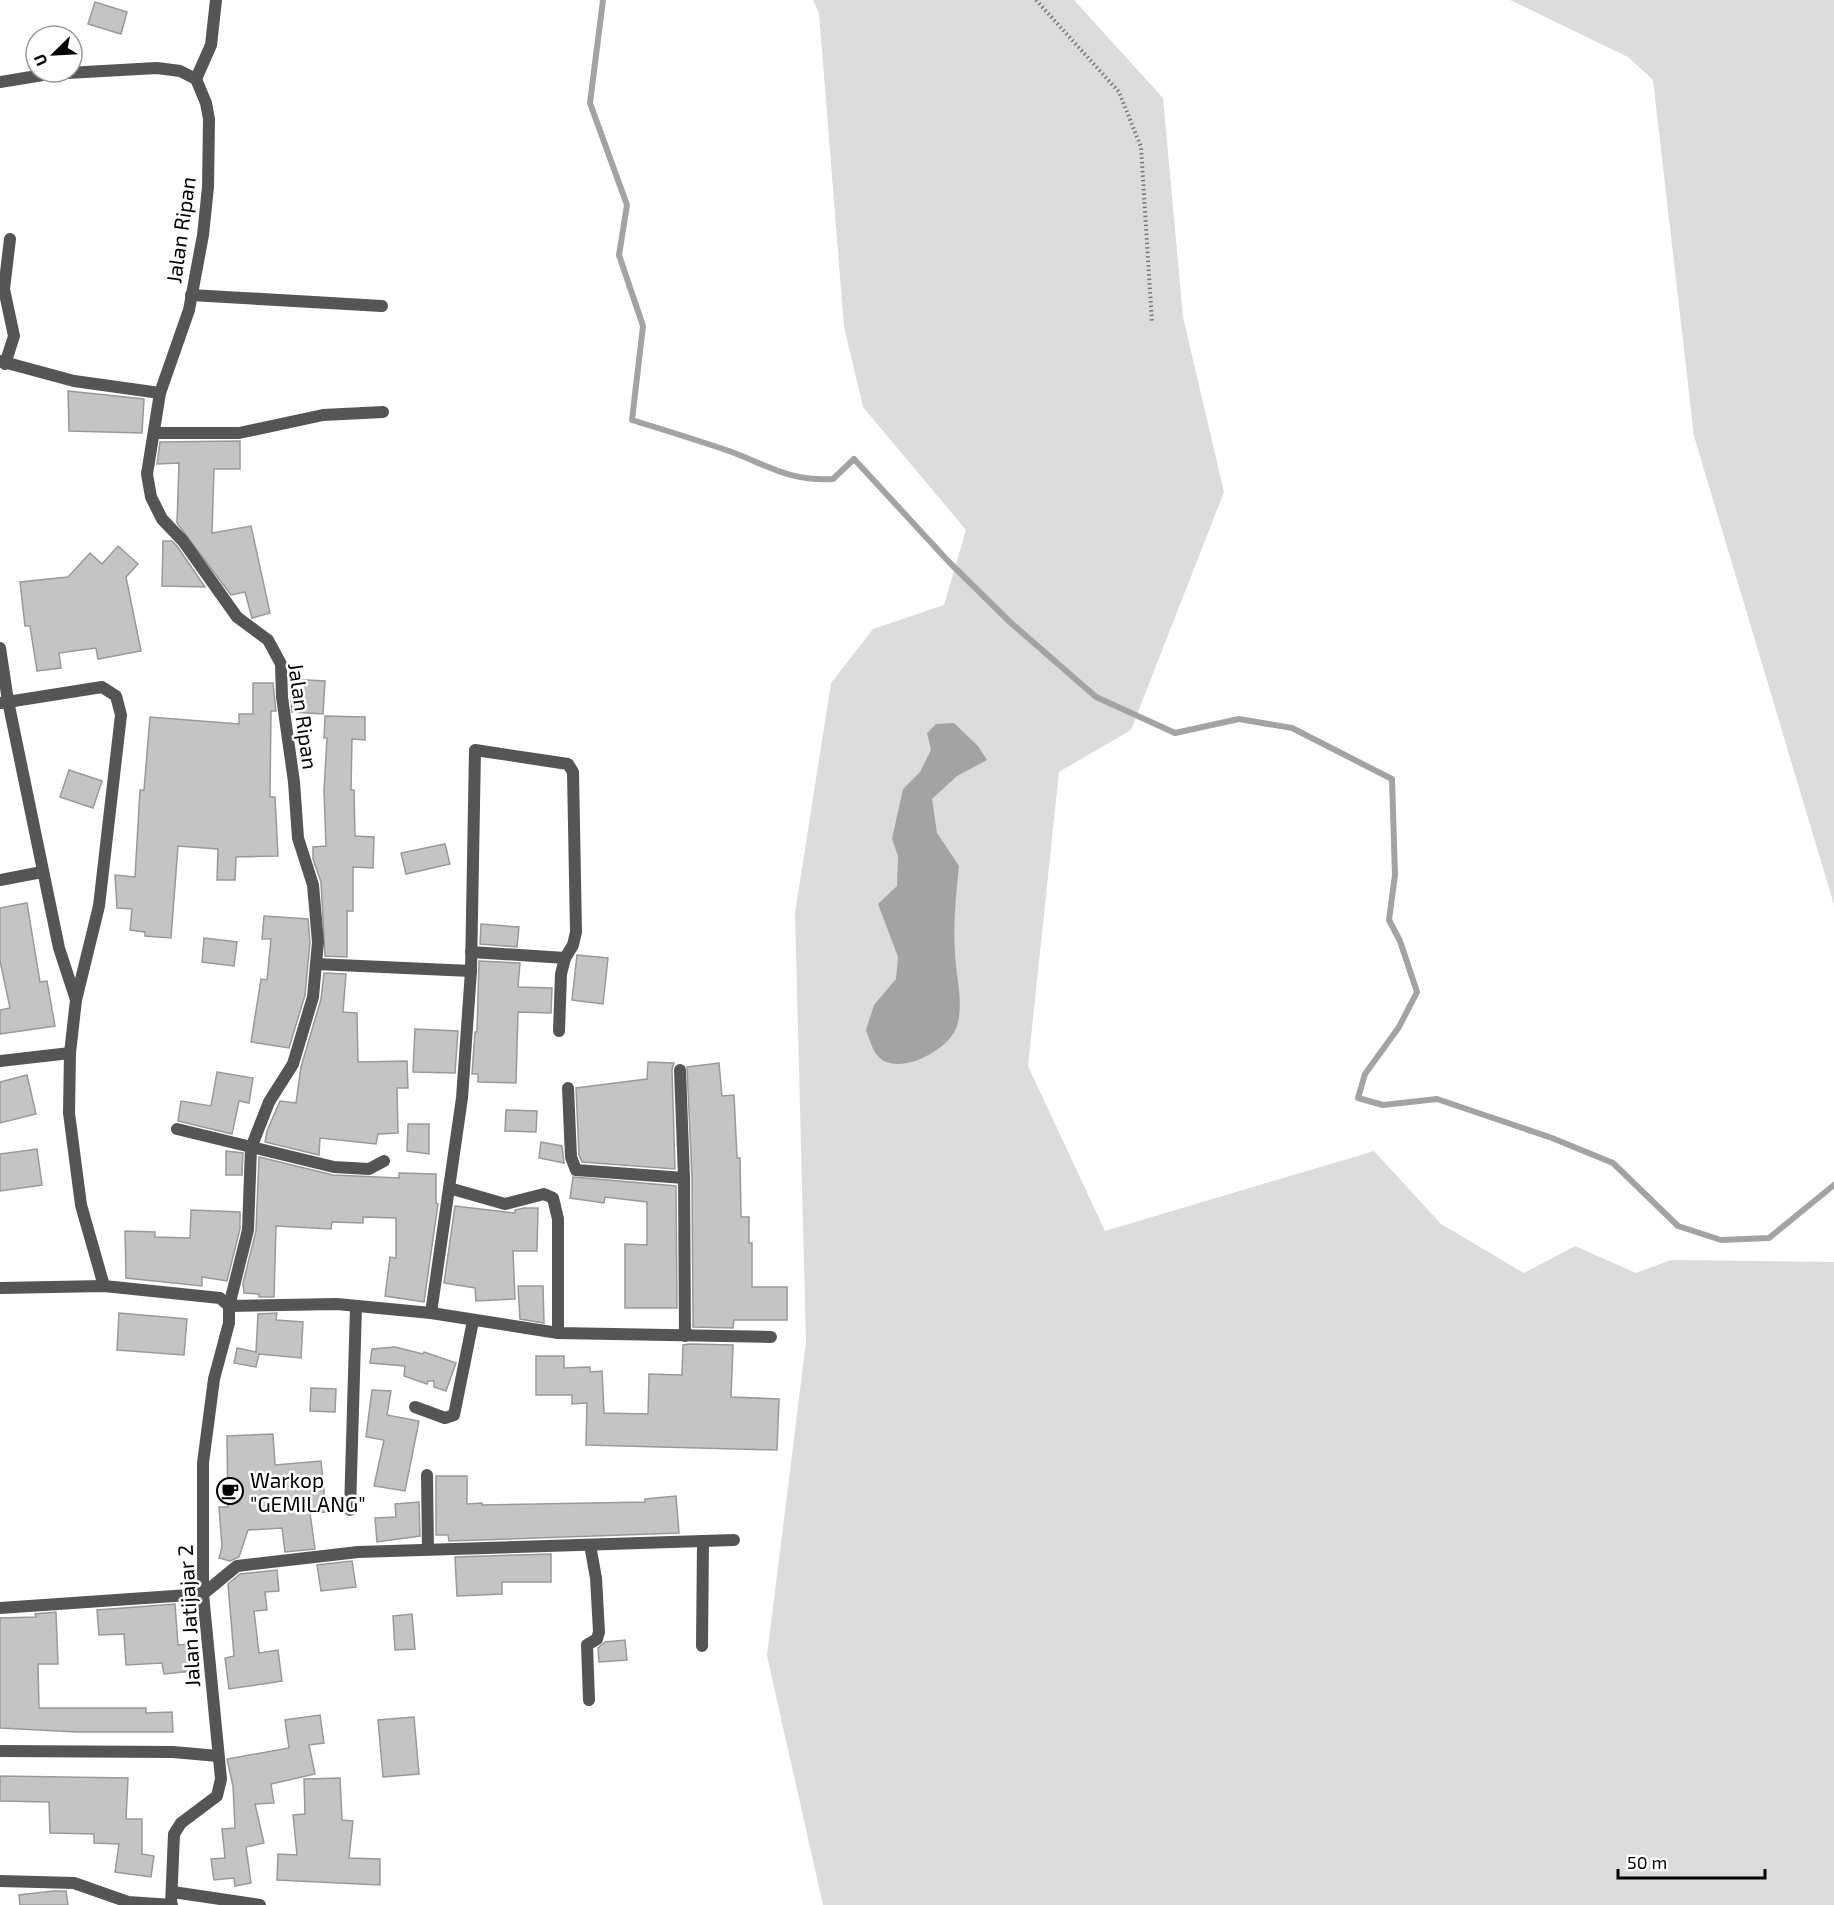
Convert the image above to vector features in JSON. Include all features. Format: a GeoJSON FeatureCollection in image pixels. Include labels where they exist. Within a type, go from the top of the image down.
{"type":"FeatureCollection","features":[{"type":"Feature","properties":{"kind":"street"},"geometry":{"type":"LineString","coordinates":[[0,82],[49,74],[157,68],[180,71],[196,79],[211,45],[216,0]]}},
{"type":"Feature","properties":{"kind":"street","name":"Jalan Ripan"},"geometry":{"type":"LineString","coordinates":[[196,79],[202,89],[209,119],[208,187],[191,295],[160,393],[147,474],[151,496],[162,519],[183,541],[237,617],[268,640],[281,664],[282,697],[294,782],[298,838],[313,885],[318,942],[313,997],[293,1065],[269,1102],[252,1148],[248,1230],[229,1306]]}},
{"type":"Feature","properties":{"kind":"street"},"geometry":{"type":"LineString","coordinates":[[10,239],[4,289],[14,336],[2,363],[74,381],[160,393]]}},
{"type":"Feature","properties":{"kind":"street"},"geometry":{"type":"LineString","coordinates":[[191,295],[382,306]]}},
{"type":"Feature","properties":{"kind":"street"},"geometry":{"type":"LineString","coordinates":[[154,433],[239,433],[314,417],[383,412]]}},
{"type":"Feature","properties":{"kind":"street"},"geometry":{"type":"LineString","coordinates":[[0,648],[4,702],[59,948],[76,1000]]}},
{"type":"Feature","properties":{"kind":"street"},"geometry":{"type":"LineString","coordinates":[[4,702],[102,687],[116,696],[121,715],[99,906],[76,1000],[70,1053],[69,1113],[74,1161],[87,1231],[104,1286]]}},
{"type":"Feature","properties":{"kind":"street"},"geometry":{"type":"LineString","coordinates":[[431,1313],[462,1098],[471,971],[475,750],[568,764],[573,772],[576,932],[561,974],[558,1030]]}},
{"type":"Feature","properties":{"kind":"street"},"geometry":{"type":"LineString","coordinates":[[0,880],[42,872]]}},
{"type":"Feature","properties":{"kind":"street"},"geometry":{"type":"LineString","coordinates":[[471,952],[517,953],[565,958]]}},
{"type":"Feature","properties":{"kind":"street"},"geometry":{"type":"LineString","coordinates":[[316,964],[471,971]]}},
{"type":"Feature","properties":{"kind":"street"},"geometry":{"type":"LineString","coordinates":[[0,1061],[70,1053]]}},
{"type":"Feature","properties":{"kind":"street"},"geometry":{"type":"LineString","coordinates":[[680,1070],[684,1178],[685,1336]]}},
{"type":"Feature","properties":{"kind":"street"},"geometry":{"type":"LineString","coordinates":[[568,1088],[571,1157],[576,1170],[684,1178]]}},
{"type":"Feature","properties":{"kind":"street"},"geometry":{"type":"LineString","coordinates":[[177,1129],[342,1167],[369,1169],[384,1161]]}},
{"type":"Feature","properties":{"kind":"street"},"geometry":{"type":"LineString","coordinates":[[449,1188],[505,1204],[544,1194],[553,1198],[558,1219],[558,1333]]}},
{"type":"Feature","properties":{"kind":"street"},"geometry":{"type":"LineString","coordinates":[[0,1288],[104,1286],[219,1298],[229,1306],[337,1304],[431,1313],[558,1333],[771,1336]]}},
{"type":"Feature","properties":{"kind":"street","name":"Jalan Jatijajar 2"},"geometry":{"type":"LineString","coordinates":[[172,1901],[174,1834],[181,1823],[217,1796],[220,1779],[203,1594],[203,1463],[214,1379],[229,1323],[229,1306]]}},
{"type":"Feature","properties":{"kind":"street"},"geometry":{"type":"LineString","coordinates":[[350,1510],[356,1307]]}},
{"type":"Feature","properties":{"kind":"street"},"geometry":{"type":"LineString","coordinates":[[415,1407],[445,1418],[454,1415],[473,1321]]}},
{"type":"Feature","properties":{"kind":"street"},"geometry":{"type":"LineString","coordinates":[[427,1475],[428,1549]]}},
{"type":"Feature","properties":{"kind":"street"},"geometry":{"type":"LineString","coordinates":[[0,1608],[203,1594],[237,1566],[358,1552],[734,1540]]}},
{"type":"Feature","properties":{"kind":"street"},"geometry":{"type":"LineString","coordinates":[[702,1541],[702,1646]]}},
{"type":"Feature","properties":{"kind":"street"},"geometry":{"type":"LineString","coordinates":[[588,1700],[587,1645],[597,1639],[599,1632],[596,1578],[590,1545]]}},
{"type":"Feature","properties":{"kind":"street"},"geometry":{"type":"LineString","coordinates":[[0,1751],[173,1752],[218,1756]]}},
{"type":"Feature","properties":{"kind":"street"},"geometry":{"type":"LineString","coordinates":[[0,1881],[74,1883],[128,1902],[172,1901],[260,1905]]}},
{"type":"Feature","properties":{"kind":"path"},"geometry":{"type":"LineString","coordinates":[[1036,0],[1119,92],[1141,147],[1152,323]]}},
{"type":"Feature","properties":{"kind":"shaded area"},"geometry":{"type":"Polygon","coordinates":[[[813,0],[1074,0],[1163,98],[1183,317],[1224,492],[1131,730],[1059,772],[1028,1066],[1105,1231],[1374,1151],[1441,1224],[1524,1273],[1575,1246],[1636,1273],[1671,1260],[1834,1262],[1834,1905],[823,1905],[767,1656],[806,1342],[795,913],[831,683],[873,629],[944,605],[966,530],[863,407],[844,327],[819,13],[813,0]]]}},
{"type":"Feature","properties":{"kind":"shaded area"},"geometry":{"type":"Polygon","coordinates":[[[1510,0],[1834,0],[1834,905],[1694,436],[1653,80],[1628,57],[1510,0]]]}},
{"type":"Feature","properties":{"kind":"shaded area"},"geometry":{"type":"Polygon","coordinates":[[[954,723],[978,746],[987,760],[957,776],[932,799],[937,833],[959,866],[954,931],[960,999],[959,1017],[952,1035],[934,1052],[909,1063],[886,1062],[877,1055],[872,1047],[866,1030],[874,1005],[896,979],[898,957],[878,904],[897,886],[898,856],[892,839],[903,789],[920,772],[931,750],[927,733],[936,724],[954,723]]]}},
{"type":"Feature","properties":{"kind":"building"},"geometry":{"type":"Polygon","coordinates":[[[95,2],[127,12],[121,34],[88,24],[95,2]]]}},
{"type":"Feature","properties":{"kind":"building"},"geometry":{"type":"Polygon","coordinates":[[[68,391],[144,399],[142,433],[69,431],[68,391]]]}},
{"type":"Feature","properties":{"kind":"building"},"geometry":{"type":"Polygon","coordinates":[[[240,441],[240,469],[214,469],[212,533],[251,526],[270,613],[252,618],[245,592],[231,595],[177,523],[179,463],[157,464],[160,442],[240,441]]]}},
{"type":"Feature","properties":{"kind":"building"},"geometry":{"type":"Polygon","coordinates":[[[163,541],[172,541],[177,546],[205,587],[162,586],[163,541]]]}},
{"type":"Feature","properties":{"kind":"building"},"geometry":{"type":"Polygon","coordinates":[[[118,546],[138,564],[126,577],[141,651],[98,659],[96,648],[59,653],[61,668],[37,671],[30,626],[25,626],[20,582],[68,577],[90,553],[102,564],[118,546]]]}},
{"type":"Feature","properties":{"kind":"building"},"geometry":{"type":"Polygon","coordinates":[[[290,679],[325,681],[323,714],[292,712],[290,679]]]}},
{"type":"Feature","properties":{"kind":"building"},"geometry":{"type":"Polygon","coordinates":[[[253,683],[273,683],[276,711],[271,711],[270,797],[275,797],[278,856],[236,857],[235,880],[217,880],[218,849],[178,846],[171,938],[145,936],[145,932],[130,930],[132,909],[117,908],[115,875],[135,877],[140,790],[144,790],[150,717],[239,724],[239,714],[253,714],[253,683]]]}},
{"type":"Feature","properties":{"kind":"building"},"geometry":{"type":"Polygon","coordinates":[[[325,716],[365,717],[365,740],[352,739],[351,790],[354,790],[355,836],[374,837],[373,868],[353,867],[353,911],[347,911],[347,957],[325,956],[321,882],[313,859],[313,847],[326,846],[324,791],[327,738],[324,738],[325,716]]]}},
{"type":"Feature","properties":{"kind":"building"},"geometry":{"type":"Polygon","coordinates":[[[69,770],[102,781],[93,808],[60,797],[69,770]]]}},
{"type":"Feature","properties":{"kind":"building"},"geometry":{"type":"Polygon","coordinates":[[[445,844],[450,864],[406,874],[401,853],[445,844]]]}},
{"type":"Feature","properties":{"kind":"building"},"geometry":{"type":"Polygon","coordinates":[[[27,903],[40,982],[47,981],[55,1026],[0,1034],[0,1010],[10,1008],[0,961],[0,908],[27,903]]]}},
{"type":"Feature","properties":{"kind":"building"},"geometry":{"type":"Polygon","coordinates":[[[264,916],[308,919],[310,942],[305,995],[289,1048],[251,1042],[261,979],[267,980],[271,939],[262,939],[264,916]]]}},
{"type":"Feature","properties":{"kind":"building"},"geometry":{"type":"Polygon","coordinates":[[[481,924],[519,927],[517,947],[480,944],[481,924]]]}},
{"type":"Feature","properties":{"kind":"building"},"geometry":{"type":"Polygon","coordinates":[[[204,938],[237,942],[234,966],[202,962],[204,938]]]}},
{"type":"Feature","properties":{"kind":"building"},"geometry":{"type":"Polygon","coordinates":[[[577,955],[608,958],[603,1004],[572,1000],[577,955]]]}},
{"type":"Feature","properties":{"kind":"building"},"geometry":{"type":"Polygon","coordinates":[[[479,961],[520,963],[518,987],[552,988],[551,1013],[518,1012],[516,1083],[478,1082],[478,1074],[472,1074],[475,1032],[477,1032],[479,961]]]}},
{"type":"Feature","properties":{"kind":"building"},"geometry":{"type":"Polygon","coordinates":[[[324,973],[346,974],[343,1012],[357,1013],[358,1062],[407,1061],[408,1088],[397,1088],[398,1133],[378,1134],[376,1144],[320,1138],[319,1155],[265,1142],[267,1131],[280,1101],[296,1103],[301,1067],[321,999],[324,973]]]}},
{"type":"Feature","properties":{"kind":"building"},"geometry":{"type":"Polygon","coordinates":[[[415,1029],[458,1031],[455,1073],[413,1072],[415,1029]]]}},
{"type":"Feature","properties":{"kind":"building"},"geometry":{"type":"Polygon","coordinates":[[[648,1062],[674,1063],[672,1070],[675,1169],[582,1162],[579,1155],[576,1088],[647,1079],[648,1062]]]}},
{"type":"Feature","properties":{"kind":"building"},"geometry":{"type":"Polygon","coordinates":[[[719,1063],[722,1096],[734,1095],[737,1158],[740,1158],[741,1217],[749,1217],[749,1243],[752,1243],[752,1287],[787,1287],[787,1320],[734,1320],[733,1328],[693,1327],[692,1178],[687,1067],[719,1063]]]}},
{"type":"Feature","properties":{"kind":"building"},"geometry":{"type":"Polygon","coordinates":[[[217,1072],[253,1078],[249,1103],[239,1101],[232,1134],[178,1121],[181,1101],[211,1106],[217,1072]]]}},
{"type":"Feature","properties":{"kind":"building"},"geometry":{"type":"Polygon","coordinates":[[[27,1075],[36,1114],[0,1123],[0,1082],[27,1075]]]}},
{"type":"Feature","properties":{"kind":"building"},"geometry":{"type":"Polygon","coordinates":[[[506,1110],[537,1111],[536,1132],[505,1131],[506,1110]]]}},
{"type":"Feature","properties":{"kind":"building"},"geometry":{"type":"Polygon","coordinates":[[[408,1124],[429,1124],[429,1154],[407,1151],[408,1124]]]}},
{"type":"Feature","properties":{"kind":"building"},"geometry":{"type":"Polygon","coordinates":[[[541,1142],[562,1146],[564,1163],[539,1158],[541,1142]]]}},
{"type":"Feature","properties":{"kind":"building"},"geometry":{"type":"Polygon","coordinates":[[[37,1149],[42,1185],[0,1191],[0,1154],[37,1149]]]}},
{"type":"Feature","properties":{"kind":"building"},"geometry":{"type":"Polygon","coordinates":[[[226,1151],[243,1153],[242,1175],[226,1175],[226,1151]]]}},
{"type":"Feature","properties":{"kind":"building"},"geometry":{"type":"Polygon","coordinates":[[[259,1157],[333,1175],[399,1178],[399,1173],[436,1174],[436,1203],[438,1204],[424,1302],[385,1296],[390,1257],[396,1258],[396,1218],[363,1217],[363,1223],[332,1222],[331,1229],[276,1226],[274,1297],[259,1297],[259,1294],[244,1293],[243,1283],[256,1231],[259,1157]]]}},
{"type":"Feature","properties":{"kind":"building"},"geometry":{"type":"Polygon","coordinates":[[[573,1177],[676,1186],[677,1308],[625,1308],[625,1244],[647,1245],[647,1202],[605,1197],[604,1203],[570,1198],[573,1177]]]}},
{"type":"Feature","properties":{"kind":"building"},"geometry":{"type":"Polygon","coordinates":[[[455,1206],[515,1213],[515,1210],[524,1208],[538,1208],[537,1251],[513,1251],[515,1299],[476,1301],[475,1288],[444,1283],[455,1206]]]}},
{"type":"Feature","properties":{"kind":"building"},"geometry":{"type":"Polygon","coordinates":[[[191,1210],[240,1212],[240,1229],[227,1281],[202,1277],[202,1286],[126,1278],[125,1231],[155,1232],[155,1237],[190,1238],[191,1210]]]}},
{"type":"Feature","properties":{"kind":"building"},"geometry":{"type":"Polygon","coordinates":[[[518,1286],[543,1286],[544,1323],[520,1319],[518,1286]]]}},
{"type":"Feature","properties":{"kind":"building"},"geometry":{"type":"Polygon","coordinates":[[[119,1313],[187,1319],[184,1355],[117,1350],[119,1313]]]}},
{"type":"Feature","properties":{"kind":"building"},"geometry":{"type":"Polygon","coordinates":[[[277,1313],[276,1320],[303,1322],[301,1358],[259,1354],[256,1367],[234,1363],[237,1348],[256,1352],[258,1314],[277,1313]]]}},
{"type":"Feature","properties":{"kind":"building"},"geometry":{"type":"Polygon","coordinates":[[[683,1345],[733,1345],[731,1397],[779,1399],[777,1450],[586,1445],[587,1403],[572,1404],[572,1395],[536,1395],[536,1356],[564,1356],[564,1368],[590,1367],[590,1372],[602,1371],[604,1413],[648,1414],[649,1374],[682,1375],[683,1345]]]}},
{"type":"Feature","properties":{"kind":"building"},"geometry":{"type":"Polygon","coordinates":[[[395,1347],[423,1354],[424,1352],[456,1363],[446,1391],[434,1387],[434,1381],[428,1381],[427,1384],[404,1376],[405,1366],[370,1363],[372,1349],[395,1347]]]}},
{"type":"Feature","properties":{"kind":"building"},"geometry":{"type":"Polygon","coordinates":[[[311,1388],[336,1389],[335,1412],[310,1411],[311,1388]]]}},
{"type":"Feature","properties":{"kind":"building"},"geometry":{"type":"Polygon","coordinates":[[[372,1390],[391,1391],[387,1415],[419,1421],[405,1491],[374,1486],[384,1440],[366,1437],[372,1390]]]}},
{"type":"Feature","properties":{"kind":"building"},"geometry":{"type":"Polygon","coordinates":[[[273,1434],[275,1465],[321,1461],[326,1512],[310,1513],[315,1549],[285,1552],[282,1528],[248,1530],[239,1557],[230,1561],[219,1558],[222,1547],[219,1507],[228,1507],[227,1436],[273,1434]]]}},
{"type":"Feature","properties":{"kind":"building"},"geometry":{"type":"Polygon","coordinates":[[[436,1476],[467,1476],[467,1504],[645,1502],[645,1499],[676,1496],[679,1533],[449,1541],[448,1535],[436,1535],[436,1476]]]}},
{"type":"Feature","properties":{"kind":"building"},"geometry":{"type":"Polygon","coordinates":[[[419,1502],[420,1536],[377,1542],[375,1518],[396,1517],[395,1504],[419,1502]]]}},
{"type":"Feature","properties":{"kind":"building"},"geometry":{"type":"Polygon","coordinates":[[[551,1554],[551,1582],[502,1582],[502,1594],[457,1596],[455,1557],[551,1554]]]}},
{"type":"Feature","properties":{"kind":"building"},"geometry":{"type":"Polygon","coordinates":[[[352,1561],[356,1587],[321,1591],[317,1565],[352,1561]]]}},
{"type":"Feature","properties":{"kind":"building"},"geometry":{"type":"Polygon","coordinates":[[[277,1570],[279,1591],[265,1592],[267,1610],[254,1611],[259,1653],[278,1650],[282,1681],[229,1689],[225,1658],[234,1656],[228,1584],[240,1574],[277,1570]]]}},
{"type":"Feature","properties":{"kind":"building"},"geometry":{"type":"Polygon","coordinates":[[[175,1604],[178,1645],[190,1644],[193,1671],[164,1674],[162,1663],[126,1665],[124,1634],[99,1635],[97,1610],[175,1604]]]}},
{"type":"Feature","properties":{"kind":"building"},"geometry":{"type":"Polygon","coordinates":[[[56,1612],[58,1664],[38,1664],[39,1708],[146,1708],[146,1713],[172,1712],[173,1732],[77,1732],[0,1728],[0,1618],[36,1617],[35,1614],[56,1612]]]}},
{"type":"Feature","properties":{"kind":"building"},"geometry":{"type":"Polygon","coordinates":[[[412,1614],[415,1649],[395,1650],[393,1616],[412,1614]]]}},
{"type":"Feature","properties":{"kind":"building"},"geometry":{"type":"Polygon","coordinates":[[[625,1640],[627,1660],[599,1662],[598,1648],[605,1642],[625,1640]]]}},
{"type":"Feature","properties":{"kind":"building"},"geometry":{"type":"Polygon","coordinates":[[[320,1715],[324,1743],[309,1745],[315,1774],[271,1784],[274,1803],[255,1804],[264,1843],[246,1847],[251,1883],[235,1886],[234,1878],[214,1880],[211,1859],[225,1858],[222,1829],[235,1828],[233,1786],[227,1759],[289,1748],[285,1720],[320,1715]]]}},
{"type":"Feature","properties":{"kind":"building"},"geometry":{"type":"Polygon","coordinates":[[[414,1717],[419,1774],[383,1777],[378,1720],[414,1717]]]}},
{"type":"Feature","properties":{"kind":"building"},"geometry":{"type":"Polygon","coordinates":[[[0,1776],[128,1778],[126,1819],[142,1819],[142,1854],[154,1856],[151,1877],[115,1872],[119,1844],[94,1843],[94,1834],[50,1833],[49,1802],[0,1801],[0,1776]]]}},
{"type":"Feature","properties":{"kind":"building"},"geometry":{"type":"Polygon","coordinates":[[[340,1778],[342,1820],[353,1821],[349,1858],[380,1859],[380,1885],[277,1880],[278,1854],[297,1855],[293,1815],[305,1814],[304,1779],[340,1778]]]}},
{"type":"Feature","properties":{"kind":"building"},"geometry":{"type":"Polygon","coordinates":[[[66,1891],[68,1905],[20,1905],[19,1895],[66,1891]]]}},
{"type":"Feature","properties":{"kind":"waterway"},"geometry":{"type":"LineString","coordinates":[[603,0],[590,103],[627,205],[619,255],[643,326],[632,420],[803,478],[833,479],[854,459],[949,562],[1010,622],[1096,697],[1175,733],[1239,719],[1292,728],[1392,779],[1395,875],[1389,920],[1400,941],[1417,992],[1399,1027],[1365,1074],[1358,1098],[1383,1105],[1437,1099],[1552,1138],[1613,1163],[1678,1226],[1721,1240],[1769,1238],[1834,1185]]}},
{"type":"Feature","properties":{"kind":"place","name":"Warkop \"GEMILANG\""},"geometry":{"type":"Point","coordinates":[230,1491]}}]}
